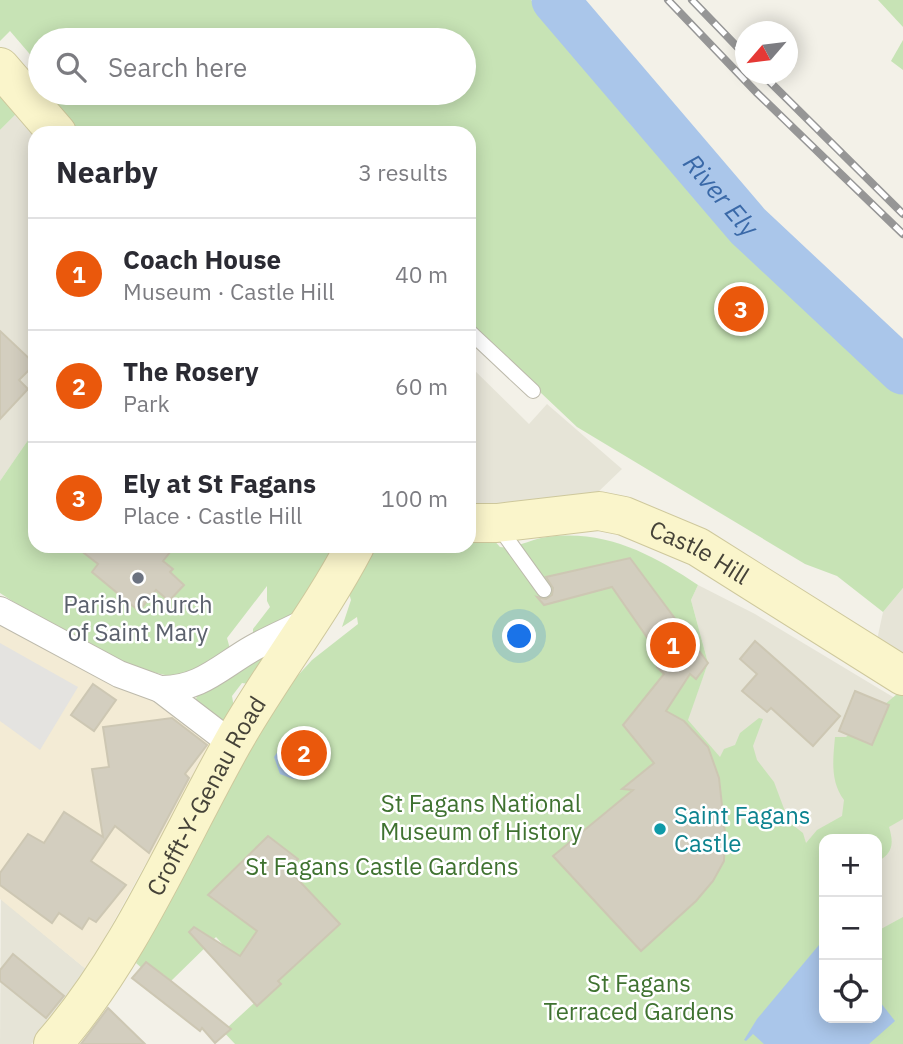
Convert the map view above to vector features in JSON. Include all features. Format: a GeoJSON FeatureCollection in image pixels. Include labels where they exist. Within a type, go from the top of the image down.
{"type":"FeatureCollection","features":[{"type":"Feature","properties":{"kind":"street"},"geometry":{"type":"LineString","coordinates":[[0,67],[28,99]]}},
{"type":"Feature","properties":{"kind":"street"},"geometry":{"type":"LineString","coordinates":[[33,105],[51,126]]}},
{"type":"Feature","properties":{"kind":"street","name":"Castle Hill"},"geometry":{"type":"LineString","coordinates":[[483,523],[599,511],[624,516],[670,533],[780,596],[903,676]]}},
{"type":"Feature","properties":{"kind":"street","name":"Crofft-Y-Genau Road"},"geometry":{"type":"LineString","coordinates":[[53,1044],[77,1016],[108,968],[232,744],[351,553]]}},
{"type":"Feature","properties":{"kind":"street"},"geometry":{"type":"LineString","coordinates":[[0,610],[119,674],[160,689],[232,744]]}},
{"type":"Feature","properties":{"kind":"street"},"geometry":{"type":"LineString","coordinates":[[160,689],[185,687],[210,678],[254,647],[310,620]]}},
{"type":"Feature","properties":{"kind":"lane"},"geometry":{"type":"LineString","coordinates":[[476,338],[533,391]]}},
{"type":"Feature","properties":{"kind":"lane"},"geometry":{"type":"LineString","coordinates":[[483,523],[544,590]]}},
{"type":"Feature","properties":{"kind":"shaded area"},"geometry":{"type":"Polygon","coordinates":[[[20,110],[30,126],[28,126],[28,440],[0,481],[0,130],[20,110]]]}},
{"type":"Feature","properties":{"kind":"shaded area"},"geometry":{"type":"Polygon","coordinates":[[[476,372],[529,424],[547,404],[622,469],[597,493],[500,508],[476,506],[476,372]]]}},
{"type":"Feature","properties":{"kind":"shaded area"},"geometry":{"type":"Polygon","coordinates":[[[698,585],[755,614],[903,703],[903,970],[882,945],[882,834],[819,834],[819,872],[687,720],[708,663],[691,600],[698,585]]]}},
{"type":"Feature","properties":{"kind":"shaded area"},"geometry":{"type":"Polygon","coordinates":[[[903,588],[903,655],[877,640],[883,612],[903,588]]]}},
{"type":"Feature","properties":{"kind":"shaded area"},"geometry":{"type":"Polygon","coordinates":[[[0,623],[151,696],[211,743],[189,799],[146,863],[87,970],[0,899],[0,623]]]}},
{"type":"Feature","properties":{"kind":"shaded area"},"geometry":{"type":"Polygon","coordinates":[[[0,643],[78,687],[40,750],[0,721],[0,643]]]}},
{"type":"Feature","properties":{"kind":"shaded area"},"geometry":{"type":"Polygon","coordinates":[[[1,899],[87,970],[53,1024],[31,1044],[0,1044],[1,899]]]}},
{"type":"Feature","properties":{"kind":"green space"},"geometry":{"type":"Polygon","coordinates":[[[0,0],[531,0],[633,127],[739,243],[777,282],[805,299],[867,365],[885,373],[903,391],[903,588],[883,612],[837,576],[805,564],[577,427],[476,332],[476,126],[68,126],[48,105],[476,105],[476,28],[28,28],[28,52],[10,31],[0,41],[0,0]]]}},
{"type":"Feature","properties":{"kind":"green space"},"geometry":{"type":"Polygon","coordinates":[[[878,0],[903,0],[903,27],[878,0]]]}},
{"type":"Feature","properties":{"kind":"green space"},"geometry":{"type":"Polygon","coordinates":[[[903,40],[903,70],[891,61],[903,40]]]}},
{"type":"Feature","properties":{"kind":"green space"},"geometry":{"type":"Polygon","coordinates":[[[0,87],[20,110],[0,130],[0,87]]]}},
{"type":"Feature","properties":{"kind":"green space","name":"St Fagans National Museum of History"},"geometry":{"type":"Polygon","coordinates":[[[28,440],[28,553],[476,553],[476,535],[491,537],[500,547],[568,535],[608,540],[645,554],[698,585],[691,600],[708,663],[688,720],[720,757],[724,749],[735,745],[740,733],[759,718],[763,719],[753,746],[757,760],[774,782],[789,822],[803,833],[806,843],[817,830],[842,816],[844,800],[836,785],[834,770],[835,737],[846,737],[903,689],[903,819],[889,827],[891,848],[882,858],[882,834],[819,834],[819,1023],[882,1023],[882,928],[903,917],[903,1044],[235,1044],[219,1027],[224,1023],[228,1027],[266,992],[216,937],[171,981],[163,974],[157,981],[136,963],[224,791],[292,682],[312,660],[358,624],[357,617],[342,627],[351,600],[348,590],[253,634],[253,629],[270,607],[267,601],[267,586],[227,638],[230,649],[182,678],[133,666],[110,657],[64,633],[0,593],[0,481],[28,440]]]}},
{"type":"Feature","properties":{"kind":"green space"},"geometry":{"type":"Polygon","coordinates":[[[264,656],[249,684],[242,683],[232,696],[234,708],[226,720],[216,718],[195,704],[197,695],[264,656]]]}},
{"type":"Feature","properties":{"kind":"water"},"geometry":{"type":"Polygon","coordinates":[[[296,740],[311,750],[312,765],[307,773],[299,778],[293,779],[280,774],[274,757],[284,742],[296,740]],[[294,743],[283,748],[279,754],[279,766],[291,775],[301,773],[309,761],[304,748],[294,743]]]}},
{"type":"Feature","properties":{"kind":"water"},"geometry":{"type":"Polygon","coordinates":[[[819,945],[819,1023],[882,1023],[882,1004],[895,1021],[869,1044],[764,1044],[753,1034],[744,1040],[757,1019],[819,945]]]}},
{"type":"Feature","properties":{"kind":"building"},"geometry":{"type":"Polygon","coordinates":[[[742,284],[758,300],[741,317],[725,301],[742,284]]]}},
{"type":"Feature","properties":{"kind":"building"},"geometry":{"type":"Polygon","coordinates":[[[0,331],[28,357],[28,371],[19,380],[28,389],[0,419],[0,331]]]}},
{"type":"Feature","properties":{"kind":"building","name":"Parish Church of Saint Mary"},"geometry":{"type":"Polygon","coordinates":[[[84,553],[169,553],[163,561],[173,569],[170,572],[184,585],[169,601],[156,590],[139,611],[92,572],[98,564],[84,553]]]}},
{"type":"Feature","properties":{"kind":"building"},"geometry":{"type":"Polygon","coordinates":[[[630,558],[708,663],[696,679],[690,674],[666,711],[684,721],[708,747],[719,778],[725,833],[724,861],[713,881],[696,901],[641,951],[553,856],[633,790],[622,789],[654,763],[623,725],[664,674],[657,667],[662,659],[612,587],[544,605],[537,597],[546,599],[552,595],[553,588],[546,577],[630,558]]]}},
{"type":"Feature","properties":{"kind":"building"},"geometry":{"type":"Polygon","coordinates":[[[755,641],[840,716],[813,746],[771,708],[767,712],[742,691],[757,674],[740,659],[755,641]]]}},
{"type":"Feature","properties":{"kind":"building"},"geometry":{"type":"Polygon","coordinates":[[[93,684],[116,700],[94,731],[71,715],[93,684]]]}},
{"type":"Feature","properties":{"kind":"building"},"geometry":{"type":"Polygon","coordinates":[[[855,691],[889,705],[872,745],[839,731],[855,691]]]}},
{"type":"Feature","properties":{"kind":"building"},"geometry":{"type":"Polygon","coordinates":[[[172,718],[207,745],[185,774],[189,778],[149,853],[115,826],[91,861],[126,885],[96,922],[89,918],[82,929],[59,913],[52,923],[0,885],[0,873],[28,834],[44,843],[64,812],[103,837],[92,769],[109,767],[103,727],[172,718]]]}},
{"type":"Feature","properties":{"kind":"building"},"geometry":{"type":"Polygon","coordinates":[[[268,836],[298,859],[288,869],[340,924],[278,981],[281,984],[257,1006],[189,932],[194,927],[240,956],[257,931],[208,895],[268,836]]]}},
{"type":"Feature","properties":{"kind":"building"},"geometry":{"type":"Polygon","coordinates":[[[13,954],[64,996],[46,1018],[0,981],[0,970],[13,954]]]}},
{"type":"Feature","properties":{"kind":"building"},"geometry":{"type":"Polygon","coordinates":[[[146,962],[231,1029],[215,1043],[202,1028],[200,1031],[132,978],[146,962]]]}},
{"type":"Feature","properties":{"kind":"building"},"geometry":{"type":"Polygon","coordinates":[[[108,1008],[145,1044],[81,1044],[108,1008]]]}},
{"type":"Feature","properties":{"kind":"waterway","name":"River Ely"},"geometry":{"type":"LineString","coordinates":[[555,0],[748,226],[903,371]]}},
{"type":"Feature","properties":{"kind":"railway"},"geometry":{"type":"LineString","coordinates":[[668,0],[756,92],[903,234]]}},
{"type":"Feature","properties":{"kind":"railway"},"geometry":{"type":"LineString","coordinates":[[692,0],[735,45]]}},
{"type":"Feature","properties":{"kind":"railway"},"geometry":{"type":"LineString","coordinates":[[772,84],[903,214]]}},
{"type":"Feature","properties":{"kind":"place","name":"Ely at St Fagans"},"geometry":{"type":"Point","coordinates":[741,309]}},
{"type":"Feature","properties":{"kind":"place","name":"Parish Church of Saint Mary"},"geometry":{"type":"Point","coordinates":[138,578]}},
{"type":"Feature","properties":{"kind":"place","name":"Coach House"},"geometry":{"type":"Point","coordinates":[673,645]}},
{"type":"Feature","properties":{"kind":"place","name":"The Rosery"},"geometry":{"type":"Point","coordinates":[304,753]}},
{"type":"Feature","properties":{"kind":"place","name":"Saint Fagans Castle"},"geometry":{"type":"Point","coordinates":[660,829]}},
{"type":"Feature","properties":{"kind":"park label","name":"St Fagans Castle Gardens"},"geometry":{"type":"Point","coordinates":[382,866]}},
{"type":"Feature","properties":{"kind":"park label","name":"St Fagans Terraced Gardens"},"geometry":{"type":"Point","coordinates":[639,997]}}]}
